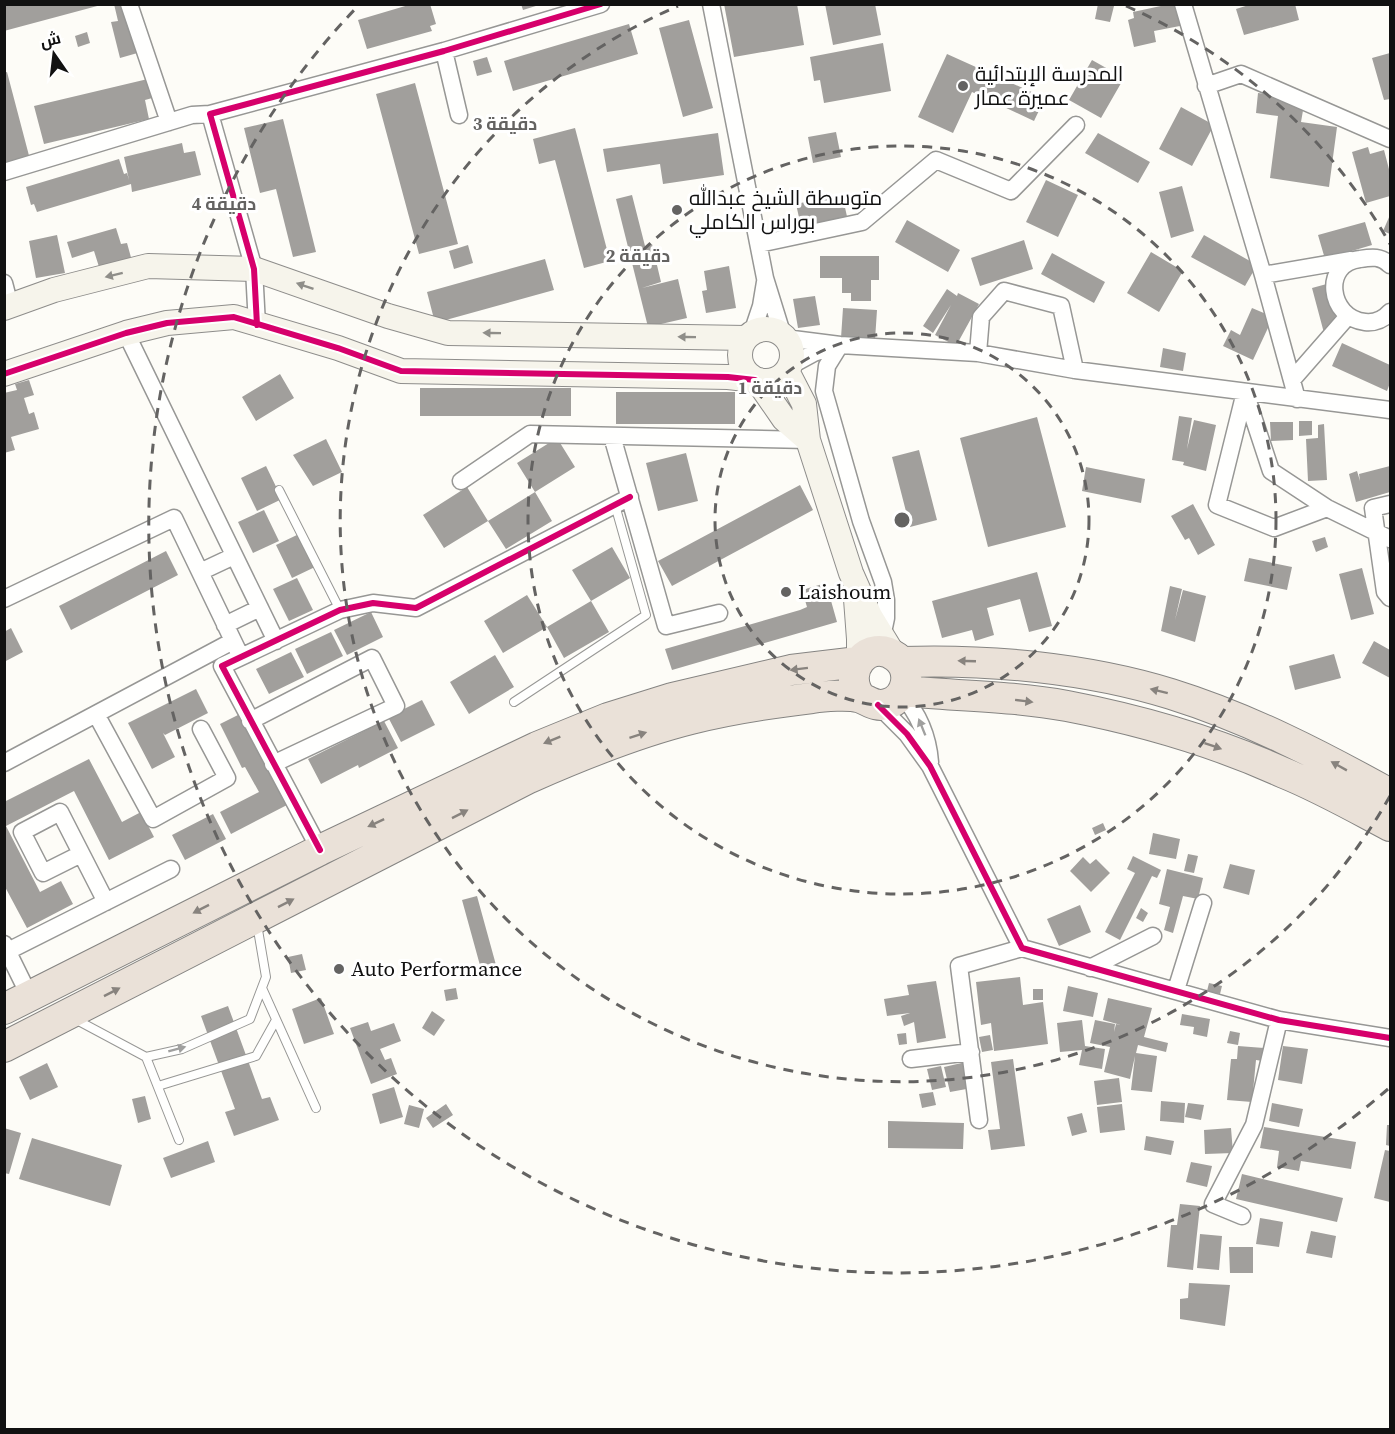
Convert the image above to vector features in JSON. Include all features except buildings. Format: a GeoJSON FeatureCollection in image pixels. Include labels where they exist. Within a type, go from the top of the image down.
{"type":"FeatureCollection","features":[{"type":"Feature","properties":{"kind":"highway"},"geometry":{"type":"LineString","coordinates":[[4,1047],[519,784],[585,753],[691,719],[821,696],[950,660],[991,662],[1109,679],[1171,694],[1231,716],[1317,754],[1390,794]]}},
{"type":"Feature","properties":{"kind":"highway"},"geometry":{"type":"LineString","coordinates":[[858,661],[854,669],[853,685],[889,678],[990,697],[1065,706],[1142,723],[1284,772],[1390,826]]}},
{"type":"Feature","properties":{"kind":"highway"},"geometry":{"type":"LineString","coordinates":[[17,1002],[320,850],[537,747],[608,718],[672,698],[791,670],[858,661]]}},
{"type":"Feature","properties":{"kind":"street"},"geometry":{"type":"LineString","coordinates":[[129,4],[169,122]]}},
{"type":"Feature","properties":{"kind":"street"},"geometry":{"type":"LineString","coordinates":[[4,172],[192,115],[210,114],[444,51],[601,4]]}},
{"type":"Feature","properties":{"kind":"street"},"geometry":{"type":"LineString","coordinates":[[711,4],[765,278],[784,337],[791,348],[788,368],[804,404],[808,440],[851,573],[907,734],[930,766],[1022,948]]}},
{"type":"Feature","properties":{"kind":"street"},"geometry":{"type":"LineString","coordinates":[[1183,4],[1263,274],[1297,399]]}},
{"type":"Feature","properties":{"kind":"street"},"geometry":{"type":"LineString","coordinates":[[444,51],[459,115]]}},
{"type":"Feature","properties":{"kind":"street"},"geometry":{"type":"LineString","coordinates":[[1206,86],[1241,74],[1390,139]]}},
{"type":"Feature","properties":{"kind":"street"},"geometry":{"type":"LineString","coordinates":[[210,114],[254,269],[257,325]]}},
{"type":"Feature","properties":{"kind":"street"},"geometry":{"type":"LineString","coordinates":[[759,244],[862,222],[936,160],[1011,191],[1076,125]]}},
{"type":"Feature","properties":{"kind":"street"},"geometry":{"type":"LineString","coordinates":[[1263,274],[1376,257],[1390,265]]}},
{"type":"Feature","properties":{"kind":"street"},"geometry":{"type":"LineString","coordinates":[[1351,260],[1342,267],[1334,283],[1334,294],[1339,308],[1358,321],[1370,322],[1377,321],[1390,312]]}},
{"type":"Feature","properties":{"kind":"street"},"geometry":{"type":"LineString","coordinates":[[6,299],[54,290],[148,266],[254,269],[388,316],[448,333],[749,335],[768,329],[784,337],[840,345],[978,353],[1075,370],[1390,410]]}},
{"type":"Feature","properties":{"kind":"street"},"geometry":{"type":"LineString","coordinates":[[765,278],[760,306],[749,335],[741,345],[740,361],[743,369],[756,380],[779,413],[808,440]]}},
{"type":"Feature","properties":{"kind":"street"},"geometry":{"type":"LineString","coordinates":[[978,353],[981,317],[1004,291],[1061,306],[1075,370]]}},
{"type":"Feature","properties":{"kind":"street"},"geometry":{"type":"LineString","coordinates":[[1292,380],[1348,316]]}},
{"type":"Feature","properties":{"kind":"street"},"geometry":{"type":"LineString","coordinates":[[4,374],[126,333],[167,323],[234,317],[338,348],[401,371],[774,380],[788,368],[814,353],[840,345]]}},
{"type":"Feature","properties":{"kind":"street"},"geometry":{"type":"LineString","coordinates":[[126,333],[276,641]]}},
{"type":"Feature","properties":{"kind":"street"},"geometry":{"type":"LineString","coordinates":[[840,345],[827,366],[824,391],[861,521],[883,582],[886,600],[889,678],[914,710],[923,727],[930,766]]}},
{"type":"Feature","properties":{"kind":"street"},"geometry":{"type":"LineString","coordinates":[[1245,392],[1217,505],[1274,528],[1327,508]]}},
{"type":"Feature","properties":{"kind":"street"},"geometry":{"type":"LineString","coordinates":[[1245,392],[1271,471],[1327,508],[1383,536]]}},
{"type":"Feature","properties":{"kind":"street"},"geometry":{"type":"LineString","coordinates":[[461,481],[531,434],[808,440]]}},
{"type":"Feature","properties":{"kind":"street"},"geometry":{"type":"LineString","coordinates":[[612,436],[622,501],[666,626],[719,613]]}},
{"type":"Feature","properties":{"kind":"street"},"geometry":{"type":"LineString","coordinates":[[320,850],[222,666],[340,610],[373,603],[416,608],[622,501]]}},
{"type":"Feature","properties":{"kind":"street"},"geometry":{"type":"LineString","coordinates":[[1390,504],[1373,508],[1383,536],[1385,592],[1390,598]]}},
{"type":"Feature","properties":{"kind":"street"},"geometry":{"type":"LineString","coordinates":[[4,599],[174,519],[240,657]]}},
{"type":"Feature","properties":{"kind":"street"},"geometry":{"type":"LineString","coordinates":[[200,572],[234,556]]}},
{"type":"Feature","properties":{"kind":"street"},"geometry":{"type":"LineString","coordinates":[[851,573],[858,616],[858,661]]}},
{"type":"Feature","properties":{"kind":"street"},"geometry":{"type":"LineString","coordinates":[[225,626],[260,608]]}},
{"type":"Feature","properties":{"kind":"street"},"geometry":{"type":"LineString","coordinates":[[4,763],[232,641]]}},
{"type":"Feature","properties":{"kind":"street"},"geometry":{"type":"LineString","coordinates":[[250,721],[372,658],[396,706],[273,764]]}},
{"type":"Feature","properties":{"kind":"street"},"geometry":{"type":"LineString","coordinates":[[96,714],[153,819],[227,778],[201,729]]}},
{"type":"Feature","properties":{"kind":"street"},"geometry":{"type":"LineString","coordinates":[[81,854],[106,902]]}},
{"type":"Feature","properties":{"kind":"street"},"geometry":{"type":"LineString","coordinates":[[17,1002],[6,949],[171,869]]}},
{"type":"Feature","properties":{"kind":"street"},"geometry":{"type":"LineString","coordinates":[[1176,990],[1203,903]]}},
{"type":"Feature","properties":{"kind":"street"},"geometry":{"type":"LineString","coordinates":[[1090,968],[1154,936]]}},
{"type":"Feature","properties":{"kind":"street"},"geometry":{"type":"LineString","coordinates":[[979,1120],[959,966],[1022,948],[1279,1020],[1390,1038]]}},
{"type":"Feature","properties":{"kind":"street"},"geometry":{"type":"LineString","coordinates":[[1242,1216],[1214,1204],[1254,1125],[1279,1020]]}},
{"type":"Feature","properties":{"kind":"street"},"geometry":{"type":"LineString","coordinates":[[911,1059],[971,1052]]}},
{"type":"Feature","properties":{"kind":"lane"},"geometry":{"type":"LineString","coordinates":[[279,490],[340,610]]}},
{"type":"Feature","properties":{"kind":"lane"},"geometry":{"type":"LineString","coordinates":[[514,702],[646,615],[622,501]]}},
{"type":"Feature","properties":{"kind":"lane"},"geometry":{"type":"LineString","coordinates":[[146,1057],[182,1049],[250,1020],[266,977],[256,918]]}},
{"type":"Feature","properties":{"kind":"lane"},"geometry":{"type":"LineString","coordinates":[[262,988],[316,1108]]}},
{"type":"Feature","properties":{"kind":"lane"},"geometry":{"type":"LineString","coordinates":[[68,1015],[146,1057],[179,1140]]}},
{"type":"Feature","properties":{"kind":"lane"},"geometry":{"type":"LineString","coordinates":[[158,1086],[256,1056],[276,1020]]}},
{"type":"Feature","properties":{"kind":"cycle path"},"geometry":{"type":"LineString","coordinates":[[257,325],[254,269],[210,114],[444,51],[601,4]]}},
{"type":"Feature","properties":{"kind":"cycle path"},"geometry":{"type":"LineString","coordinates":[[4,374],[126,333],[167,323],[234,317],[338,348],[401,371],[728,377],[755,380]]}},
{"type":"Feature","properties":{"kind":"cycle path"},"geometry":{"type":"LineString","coordinates":[[320,850],[222,666],[340,610],[373,603],[416,608],[630,497]]}},
{"type":"Feature","properties":{"kind":"cycle path"},"geometry":{"type":"LineString","coordinates":[[878,705],[907,734],[930,766],[1022,948],[1279,1020],[1390,1038]]}},
{"type":"Feature","properties":{"kind":"place","name":"المدرسة الإبتدائية عميرة عمار"},"geometry":{"type":"Point","coordinates":[963,86]}},
{"type":"Feature","properties":{"kind":"place","name":"متوسطة الشيخ عبدالله بوراس الكاملي"},"geometry":{"type":"Point","coordinates":[677,210]}},
{"type":"Feature","properties":{"kind":"place","name":"Laishoum"},"geometry":{"type":"Point","coordinates":[786,592]}},
{"type":"Feature","properties":{"kind":"place","name":"Auto Performance"},"geometry":{"type":"Point","coordinates":[339,969]}}]}
